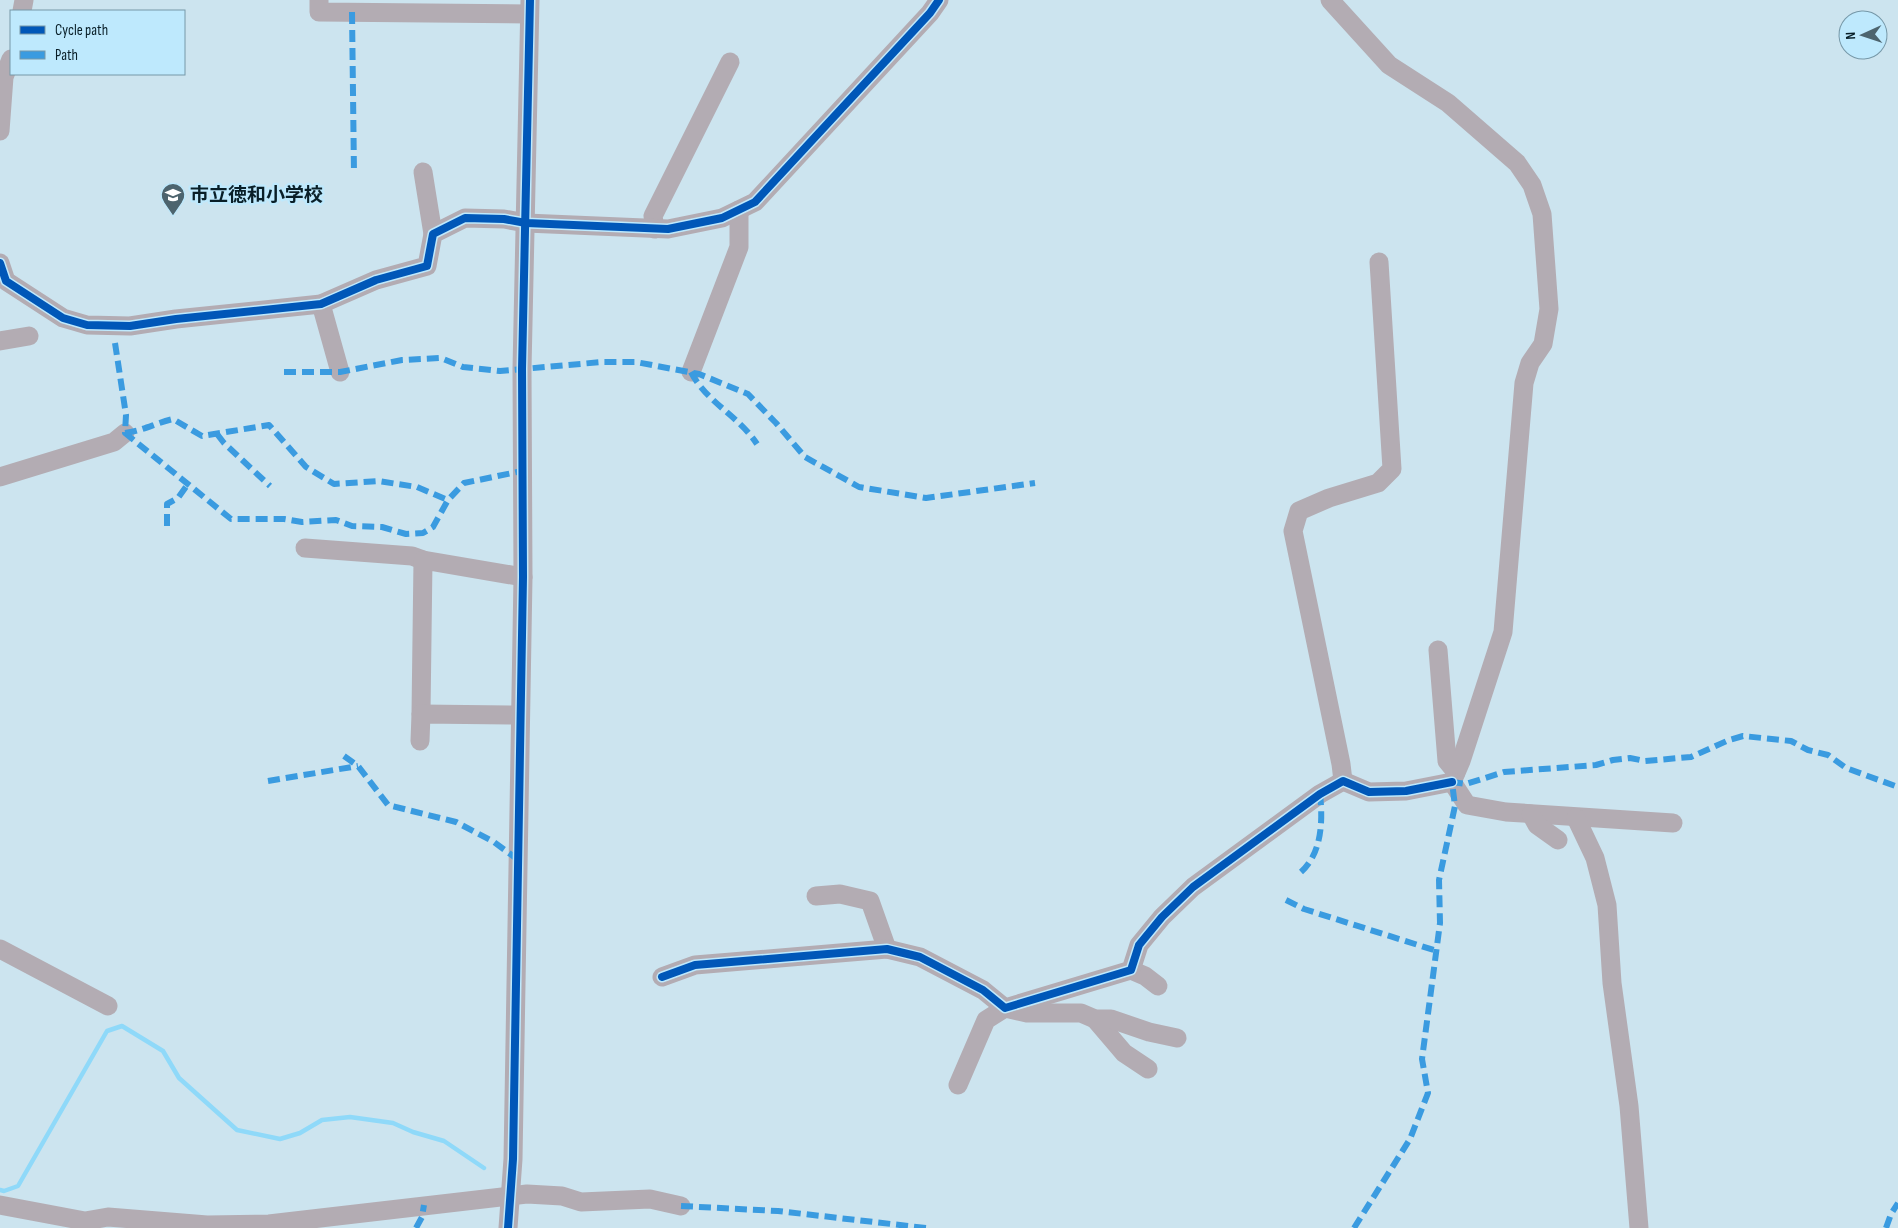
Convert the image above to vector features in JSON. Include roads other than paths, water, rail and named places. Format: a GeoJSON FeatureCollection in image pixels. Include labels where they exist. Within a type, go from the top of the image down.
{"type":"FeatureCollection","features":[{"type":"Feature","properties":{"kind":"street"},"geometry":{"type":"LineString","coordinates":[[319,0],[319,12],[530,7],[522,369],[523,577],[513,1159],[508,1228]]}},
{"type":"Feature","properties":{"kind":"street"},"geometry":{"type":"LineString","coordinates":[[433,234],[465,218],[504,218],[526,223],[668,230],[722,218],[755,202],[940,0]]}},
{"type":"Feature","properties":{"kind":"street"},"geometry":{"type":"LineString","coordinates":[[1330,0],[1389,65],[1448,103],[1517,163],[1532,185],[1542,214],[1549,309],[1543,344],[1530,363],[1524,383],[1503,632],[1454,777]]}},
{"type":"Feature","properties":{"kind":"street"},"geometry":{"type":"LineString","coordinates":[[0,131],[2,76],[10,61]]}},
{"type":"Feature","properties":{"kind":"street"},"geometry":{"type":"LineString","coordinates":[[655,229],[653,216],[730,62]]}},
{"type":"Feature","properties":{"kind":"street"},"geometry":{"type":"LineString","coordinates":[[0,263],[3,284],[63,318],[88,324],[130,326],[176,319],[322,304],[376,280],[427,266],[433,234],[423,172]]}},
{"type":"Feature","properties":{"kind":"street"},"geometry":{"type":"LineString","coordinates":[[691,372],[739,247],[739,210]]}},
{"type":"Feature","properties":{"kind":"street"},"geometry":{"type":"LineString","coordinates":[[1343,781],[1294,531],[1299,511],[1329,498],[1378,483],[1392,468],[1379,262]]}},
{"type":"Feature","properties":{"kind":"street"},"geometry":{"type":"LineString","coordinates":[[322,304],[340,372]]}},
{"type":"Feature","properties":{"kind":"street"},"geometry":{"type":"LineString","coordinates":[[0,342],[29,336]]}},
{"type":"Feature","properties":{"kind":"street"},"geometry":{"type":"LineString","coordinates":[[0,477],[114,442],[124,432]]}},
{"type":"Feature","properties":{"kind":"street"},"geometry":{"type":"LineString","coordinates":[[306,548],[412,556],[423,560],[523,577]]}},
{"type":"Feature","properties":{"kind":"street"},"geometry":{"type":"LineString","coordinates":[[420,741],[423,560]]}},
{"type":"Feature","properties":{"kind":"street"},"geometry":{"type":"LineString","coordinates":[[1438,650],[1447,761],[1467,805],[1506,812],[1673,823]]}},
{"type":"Feature","properties":{"kind":"street"},"geometry":{"type":"LineString","coordinates":[[421,714],[520,715]]}},
{"type":"Feature","properties":{"kind":"street"},"geometry":{"type":"LineString","coordinates":[[1343,781],[1369,792],[1406,791],[1454,777]]}},
{"type":"Feature","properties":{"kind":"street"},"geometry":{"type":"LineString","coordinates":[[1131,970],[1139,945],[1162,917],[1193,887],[1320,794],[1343,781]]}},
{"type":"Feature","properties":{"kind":"street"},"geometry":{"type":"LineString","coordinates":[[1531,814],[1537,825],[1558,840]]}},
{"type":"Feature","properties":{"kind":"street"},"geometry":{"type":"LineString","coordinates":[[1576,818],[1595,858],[1607,905],[1612,983],[1629,1106],[1639,1228]]}},
{"type":"Feature","properties":{"kind":"street"},"geometry":{"type":"LineString","coordinates":[[816,896],[840,894],[870,902],[887,949]]}},
{"type":"Feature","properties":{"kind":"street"},"geometry":{"type":"LineString","coordinates":[[0,949],[108,1006]]}},
{"type":"Feature","properties":{"kind":"street"},"geometry":{"type":"LineString","coordinates":[[662,977],[695,965],[887,949],[920,958],[983,990],[1005,1008],[1027,1013],[1081,1013],[1095,1018],[1112,1019],[1149,1032],[1177,1038]]}},
{"type":"Feature","properties":{"kind":"street"},"geometry":{"type":"LineString","coordinates":[[958,1084],[986,1020],[1005,1008],[1131,970],[1145,976],[1158,986]]}},
{"type":"Feature","properties":{"kind":"street"},"geometry":{"type":"LineString","coordinates":[[1095,1018],[1124,1053],[1148,1069]]}},
{"type":"Feature","properties":{"kind":"street"},"geometry":{"type":"LineString","coordinates":[[0,1205],[87,1224],[108,1217],[207,1225],[269,1224],[527,1194],[562,1196],[581,1202],[650,1199],[681,1206]]}},
{"type":"Feature","properties":{"kind":"waterway"},"geometry":{"type":"LineString","coordinates":[[0,1190],[4,1191],[18,1186],[107,1031],[122,1026],[163,1051],[179,1078],[237,1130],[280,1139],[300,1133],[322,1120],[350,1117],[393,1123],[413,1132],[444,1141],[484,1168]]}},
{"type":"Feature","properties":{"kind":"place","name":"市立徳和小学校"},"geometry":{"type":"Point","coordinates":[173,216]}}]}
